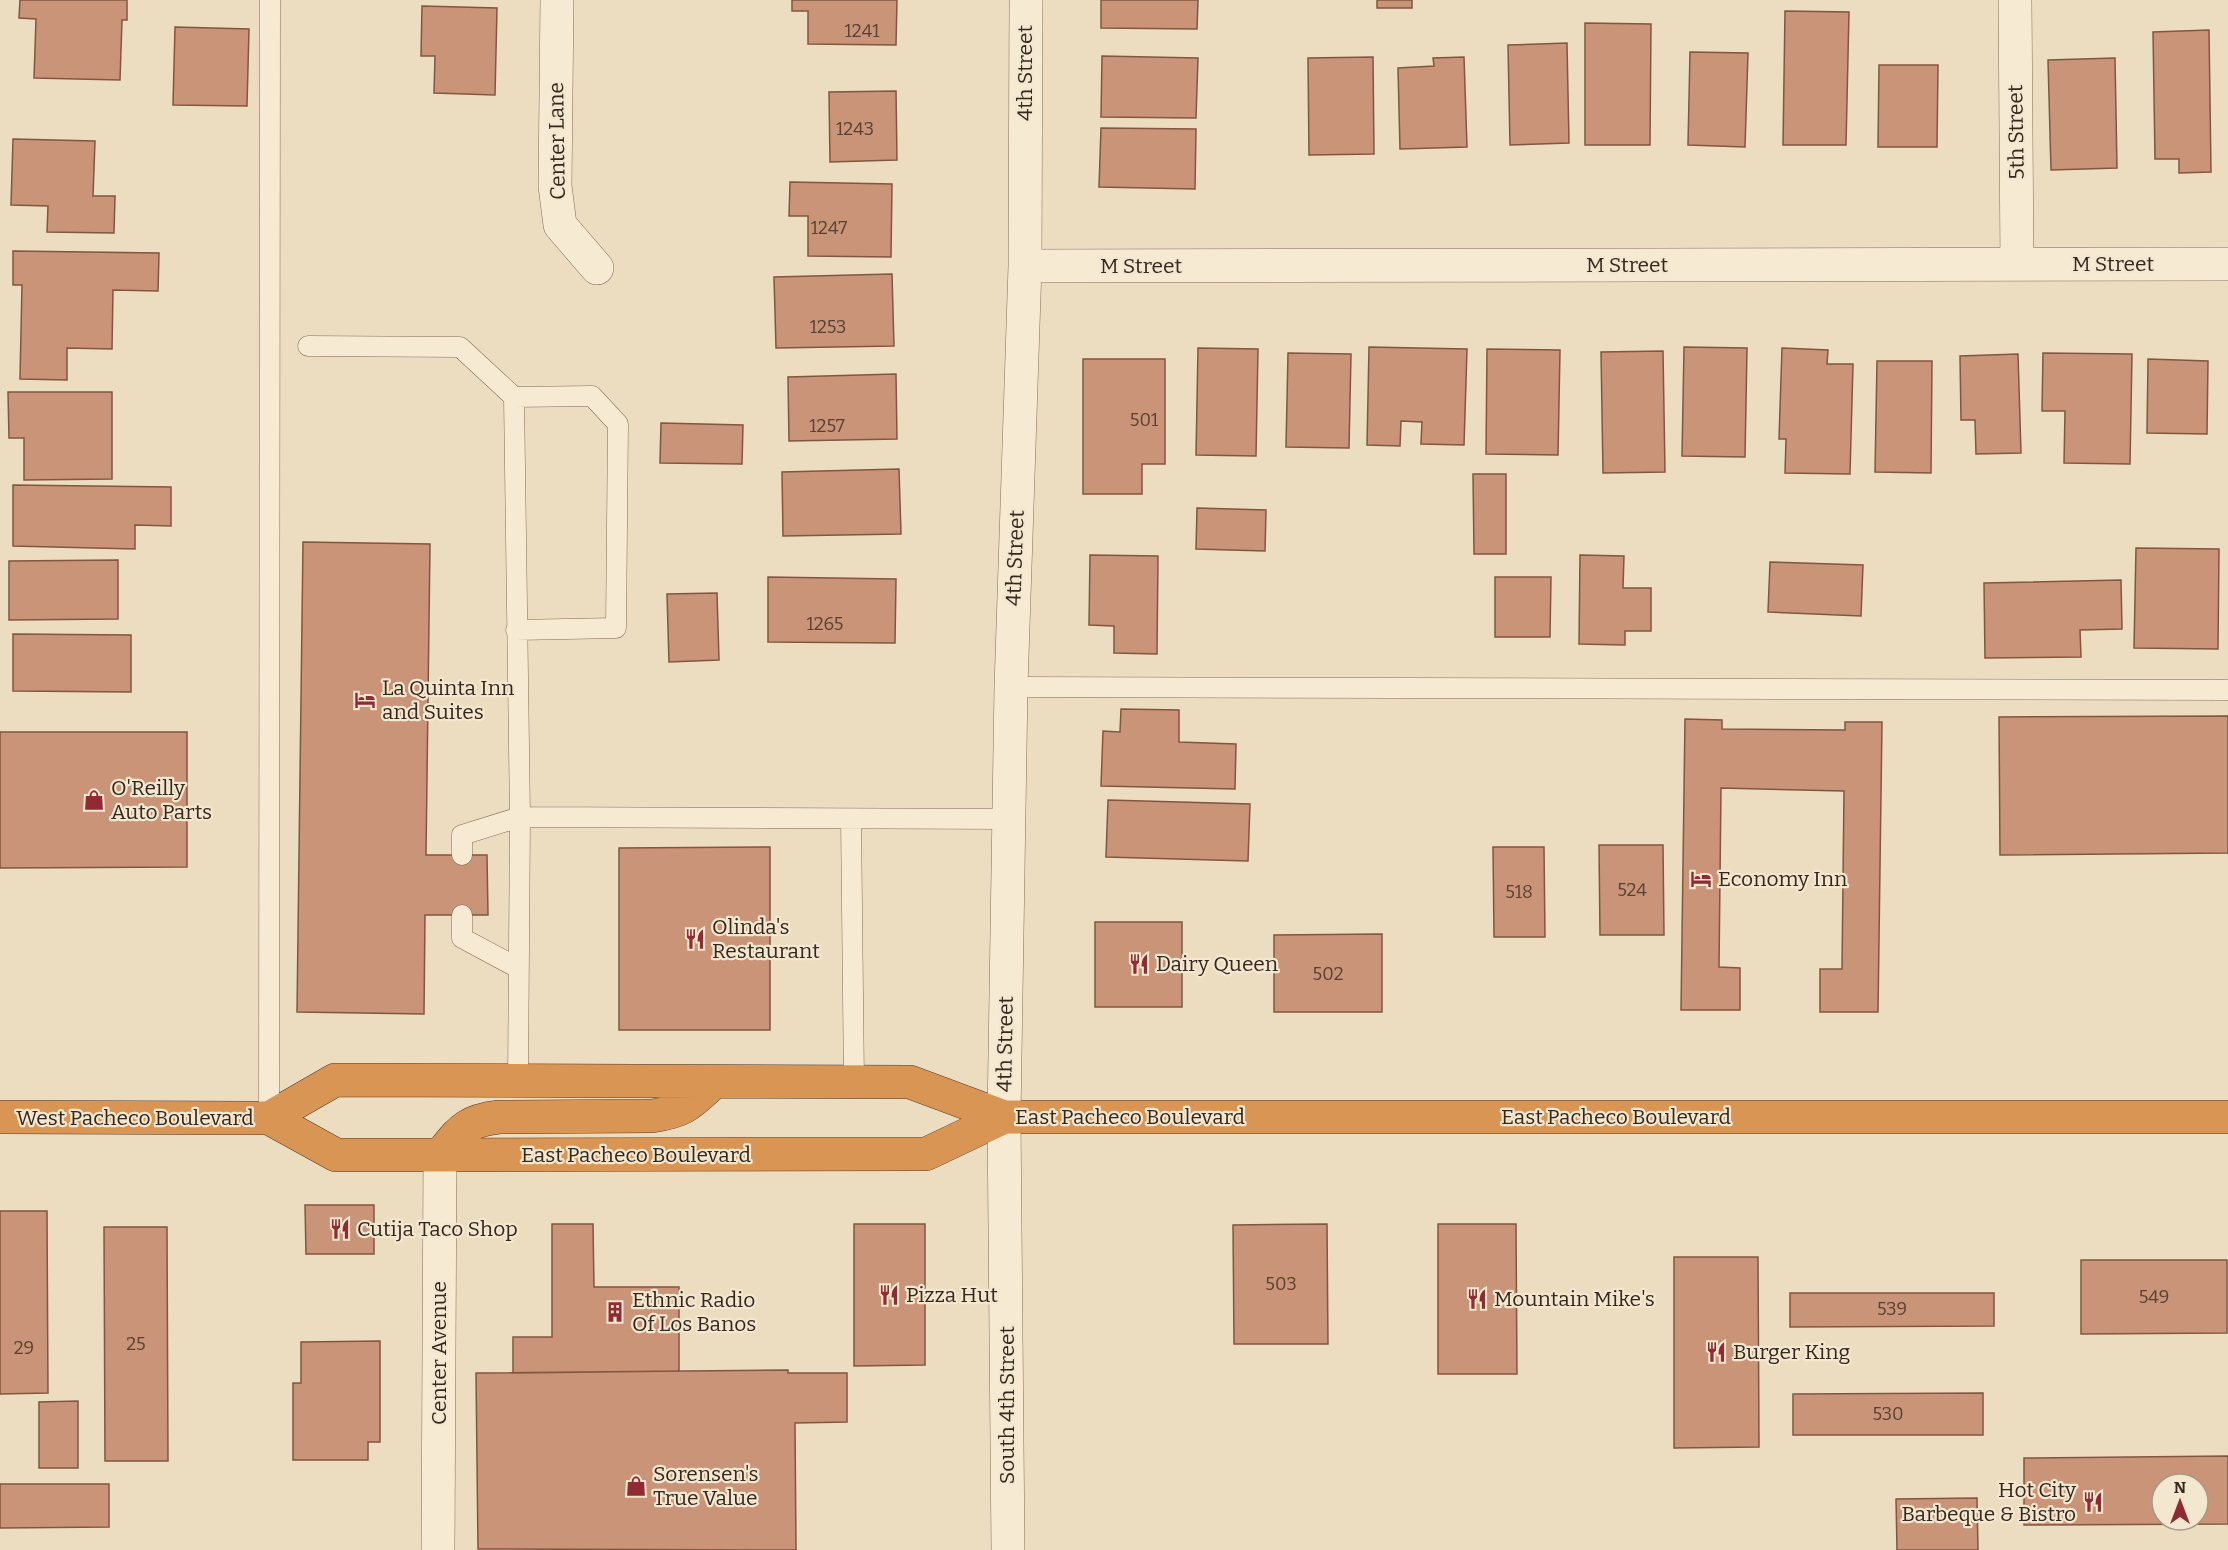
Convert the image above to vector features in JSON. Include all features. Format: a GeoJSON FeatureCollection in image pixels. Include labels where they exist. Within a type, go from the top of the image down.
{"type":"FeatureCollection","features":[{"type":"Feature","properties":{"kind":"highway","name":"West Pacheco Boulevard"},"geometry":{"type":"LineString","coordinates":[[269,1118],[335,1080],[445,1080]]}},
{"type":"Feature","properties":{"kind":"highway","name":"East Pacheco Boulevard"},"geometry":{"type":"LineString","coordinates":[[445,1080],[910,1082],[1004,1117],[2228,1117]]}},
{"type":"Feature","properties":{"kind":"highway"},"geometry":{"type":"LineString","coordinates":[[440,1155],[462,1129],[477,1120],[499,1117],[652,1116],[675,1113],[690,1105],[714,1082]]}},
{"type":"Feature","properties":{"kind":"highway","name":"West Pacheco Boulevard"},"geometry":{"type":"LineString","coordinates":[[0,1117],[269,1118],[336,1155],[440,1155]]}},
{"type":"Feature","properties":{"kind":"highway","name":"East Pacheco Boulevard"},"geometry":{"type":"LineString","coordinates":[[440,1155],[926,1154],[1004,1117]]}},
{"type":"Feature","properties":{"kind":"street","name":"Center Lane"},"geometry":{"type":"LineString","coordinates":[[557,0],[555,186],[560,225],[597,268]]}},
{"type":"Feature","properties":{"kind":"street","name":"4th Street"},"geometry":{"type":"LineString","coordinates":[[1004,1117],[1011,687],[1025,266],[1026,0]]}},
{"type":"Feature","properties":{"kind":"street","name":"5th Street"},"geometry":{"type":"LineString","coordinates":[[2014,0],[2017,264]]}},
{"type":"Feature","properties":{"kind":"street","name":"M Street"},"geometry":{"type":"LineString","coordinates":[[1025,266],[2228,264]]}},
{"type":"Feature","properties":{"kind":"street","name":"South 4th Street"},"geometry":{"type":"LineString","coordinates":[[1004,1117],[1008,1550]]}},
{"type":"Feature","properties":{"kind":"street","name":"Center Avenue"},"geometry":{"type":"LineString","coordinates":[[438,1550],[440,1155]]}},
{"type":"Feature","properties":{"kind":"lane"},"geometry":{"type":"LineString","coordinates":[[269,1118],[270,0]]}},
{"type":"Feature","properties":{"kind":"lane"},"geometry":{"type":"LineString","coordinates":[[308,346],[460,347],[514,397],[591,396],[618,424],[616,628],[516,630]]}},
{"type":"Feature","properties":{"kind":"lane"},"geometry":{"type":"LineString","coordinates":[[514,397],[520,817],[518,1080]]}},
{"type":"Feature","properties":{"kind":"lane"},"geometry":{"type":"LineString","coordinates":[[1011,687],[2228,690]]}},
{"type":"Feature","properties":{"kind":"lane"},"geometry":{"type":"LineString","coordinates":[[462,855],[462,835],[520,817],[1009,819]]}},
{"type":"Feature","properties":{"kind":"lane"},"geometry":{"type":"LineString","coordinates":[[851,819],[854,1082]]}},
{"type":"Feature","properties":{"kind":"lane"},"geometry":{"type":"LineString","coordinates":[[462,915],[462,938],[518,968]]}},
{"type":"Feature","properties":{"kind":"building"},"geometry":{"type":"Polygon","coordinates":[[[20,0],[127,0],[127,20],[122,20],[120,80],[34,78],[36,19],[19,18],[20,0]]]}},
{"type":"Feature","properties":{"kind":"building"},"geometry":{"type":"Polygon","coordinates":[[[792,0],[897,0],[896,45],[808,44],[808,11],[792,11],[792,0]]]}},
{"type":"Feature","properties":{"kind":"building"},"geometry":{"type":"Polygon","coordinates":[[[1101,0],[1198,0],[1197,29],[1101,28],[1101,0]]]}},
{"type":"Feature","properties":{"kind":"building"},"geometry":{"type":"Polygon","coordinates":[[[1377,0],[1412,0],[1412,8],[1377,8],[1377,0]]]}},
{"type":"Feature","properties":{"kind":"building"},"geometry":{"type":"Polygon","coordinates":[[[422,6],[497,8],[495,95],[434,93],[435,56],[421,56],[422,6]]]}},
{"type":"Feature","properties":{"kind":"building"},"geometry":{"type":"Polygon","coordinates":[[[1785,11],[1849,12],[1846,145],[1783,145],[1785,11]]]}},
{"type":"Feature","properties":{"kind":"building"},"geometry":{"type":"Polygon","coordinates":[[[1585,23],[1651,24],[1650,145],[1585,145],[1585,23]]]}},
{"type":"Feature","properties":{"kind":"building"},"geometry":{"type":"Polygon","coordinates":[[[175,27],[249,29],[247,106],[173,105],[175,27]]]}},
{"type":"Feature","properties":{"kind":"building"},"geometry":{"type":"Polygon","coordinates":[[[2209,30],[2211,172],[2179,173],[2179,159],[2155,159],[2153,32],[2209,30]]]}},
{"type":"Feature","properties":{"kind":"building"},"geometry":{"type":"Polygon","coordinates":[[[1567,43],[1569,143],[1510,145],[1508,45],[1567,43]]]}},
{"type":"Feature","properties":{"kind":"building"},"geometry":{"type":"Polygon","coordinates":[[[1690,52],[1748,53],[1745,147],[1688,145],[1690,52]]]}},
{"type":"Feature","properties":{"kind":"building"},"geometry":{"type":"Polygon","coordinates":[[[1102,56],[1198,58],[1196,118],[1101,117],[1102,56]]]}},
{"type":"Feature","properties":{"kind":"building"},"geometry":{"type":"Polygon","coordinates":[[[1373,57],[1374,154],[1309,155],[1308,58],[1373,57]]]}},
{"type":"Feature","properties":{"kind":"building"},"geometry":{"type":"Polygon","coordinates":[[[1464,57],[1467,147],[1400,149],[1398,68],[1434,66],[1433,58],[1464,57]]]}},
{"type":"Feature","properties":{"kind":"building"},"geometry":{"type":"Polygon","coordinates":[[[2115,58],[2117,168],[2051,170],[2048,60],[2115,58]]]}},
{"type":"Feature","properties":{"kind":"building"},"geometry":{"type":"Polygon","coordinates":[[[1879,65],[1938,65],[1937,147],[1878,147],[1879,65]]]}},
{"type":"Feature","properties":{"kind":"building"},"geometry":{"type":"Polygon","coordinates":[[[896,91],[897,160],[830,162],[829,92],[896,91]]]}},
{"type":"Feature","properties":{"kind":"building"},"geometry":{"type":"Polygon","coordinates":[[[1101,128],[1196,129],[1195,189],[1099,187],[1101,128]]]}},
{"type":"Feature","properties":{"kind":"building"},"geometry":{"type":"Polygon","coordinates":[[[13,139],[95,141],[93,196],[115,196],[114,233],[47,232],[48,206],[11,205],[13,139]]]}},
{"type":"Feature","properties":{"kind":"building"},"geometry":{"type":"Polygon","coordinates":[[[790,182],[892,184],[891,257],[808,256],[808,216],[789,216],[790,182]]]}},
{"type":"Feature","properties":{"kind":"building"},"geometry":{"type":"Polygon","coordinates":[[[13,251],[159,253],[158,291],[113,290],[112,349],[67,348],[67,380],[20,379],[22,285],[13,285],[13,251]]]}},
{"type":"Feature","properties":{"kind":"building"},"geometry":{"type":"Polygon","coordinates":[[[892,274],[894,346],[776,348],[774,277],[892,274]]]}},
{"type":"Feature","properties":{"kind":"building"},"geometry":{"type":"Polygon","coordinates":[[[1369,347],[1467,349],[1464,445],[1421,444],[1422,422],[1401,421],[1400,446],[1367,445],[1369,347]]]}},
{"type":"Feature","properties":{"kind":"building"},"geometry":{"type":"Polygon","coordinates":[[[1684,347],[1747,348],[1745,457],[1682,456],[1684,347]]]}},
{"type":"Feature","properties":{"kind":"building"},"geometry":{"type":"Polygon","coordinates":[[[1198,348],[1258,349],[1256,456],[1196,455],[1198,348]]]}},
{"type":"Feature","properties":{"kind":"building"},"geometry":{"type":"Polygon","coordinates":[[[1782,348],[1828,350],[1827,364],[1853,364],[1850,474],[1785,473],[1786,439],[1779,439],[1782,348]]]}},
{"type":"Feature","properties":{"kind":"building"},"geometry":{"type":"Polygon","coordinates":[[[1487,349],[1560,350],[1558,455],[1486,454],[1487,349]]]}},
{"type":"Feature","properties":{"kind":"building"},"geometry":{"type":"Polygon","coordinates":[[[1663,351],[1665,472],[1603,473],[1601,352],[1663,351]]]}},
{"type":"Feature","properties":{"kind":"building"},"geometry":{"type":"Polygon","coordinates":[[[1288,353],[1351,354],[1349,448],[1286,447],[1288,353]]]}},
{"type":"Feature","properties":{"kind":"building"},"geometry":{"type":"Polygon","coordinates":[[[2043,353],[2132,354],[2130,464],[2064,463],[2065,411],[2042,411],[2043,353]]]}},
{"type":"Feature","properties":{"kind":"building"},"geometry":{"type":"Polygon","coordinates":[[[2018,354],[2021,453],[1976,454],[1975,420],[1961,420],[1960,356],[2018,354]]]}},
{"type":"Feature","properties":{"kind":"building"},"geometry":{"type":"Polygon","coordinates":[[[1083,359],[1165,359],[1165,464],[1142,464],[1142,494],[1083,494],[1083,359]]]}},
{"type":"Feature","properties":{"kind":"building"},"geometry":{"type":"Polygon","coordinates":[[[2148,359],[2208,361],[2207,434],[2147,433],[2148,359]]]}},
{"type":"Feature","properties":{"kind":"building"},"geometry":{"type":"Polygon","coordinates":[[[1877,361],[1932,361],[1931,473],[1875,472],[1877,361]]]}},
{"type":"Feature","properties":{"kind":"building"},"geometry":{"type":"Polygon","coordinates":[[[896,374],[897,439],[789,441],[788,377],[896,374]]]}},
{"type":"Feature","properties":{"kind":"building"},"geometry":{"type":"Polygon","coordinates":[[[8,392],[112,392],[112,479],[24,480],[24,438],[9,438],[8,392]]]}},
{"type":"Feature","properties":{"kind":"building"},"geometry":{"type":"Polygon","coordinates":[[[661,423],[743,425],[742,464],[660,463],[661,423]]]}},
{"type":"Feature","properties":{"kind":"building"},"geometry":{"type":"Polygon","coordinates":[[[899,469],[901,534],[783,536],[782,472],[899,469]]]}},
{"type":"Feature","properties":{"kind":"building"},"geometry":{"type":"Polygon","coordinates":[[[1473,474],[1506,474],[1506,554],[1474,554],[1473,474]]]}},
{"type":"Feature","properties":{"kind":"building"},"geometry":{"type":"Polygon","coordinates":[[[13,485],[171,487],[171,526],[135,525],[135,549],[13,546],[13,485]]]}},
{"type":"Feature","properties":{"kind":"building"},"geometry":{"type":"Polygon","coordinates":[[[1197,508],[1266,510],[1265,551],[1196,549],[1197,508]]]}},
{"type":"Feature","properties":{"kind":"building","name":"La Quinta Inn and Suites"},"geometry":{"type":"Polygon","coordinates":[[[303,542],[430,544],[426,855],[487,855],[488,915],[425,915],[424,1014],[297,1012],[303,542]]]}},
{"type":"Feature","properties":{"kind":"building"},"geometry":{"type":"Polygon","coordinates":[[[2136,548],[2219,549],[2218,649],[2134,648],[2136,548]]]}},
{"type":"Feature","properties":{"kind":"building"},"geometry":{"type":"Polygon","coordinates":[[[1090,555],[1158,556],[1157,654],[1114,653],[1114,626],[1089,625],[1090,555]]]}},
{"type":"Feature","properties":{"kind":"building"},"geometry":{"type":"Polygon","coordinates":[[[1580,555],[1624,556],[1623,588],[1651,588],[1651,631],[1625,631],[1625,645],[1579,644],[1580,555]]]}},
{"type":"Feature","properties":{"kind":"building"},"geometry":{"type":"Polygon","coordinates":[[[118,560],[118,619],[9,620],[9,561],[118,560]]]}},
{"type":"Feature","properties":{"kind":"building"},"geometry":{"type":"Polygon","coordinates":[[[1770,562],[1863,565],[1861,616],[1768,612],[1770,562]]]}},
{"type":"Feature","properties":{"kind":"building"},"geometry":{"type":"Polygon","coordinates":[[[768,577],[896,579],[895,643],[768,642],[768,577]]]}},
{"type":"Feature","properties":{"kind":"building"},"geometry":{"type":"Polygon","coordinates":[[[1495,577],[1551,577],[1550,637],[1495,637],[1495,577]]]}},
{"type":"Feature","properties":{"kind":"building"},"geometry":{"type":"Polygon","coordinates":[[[2121,580],[2122,629],[2080,630],[2081,657],[1985,658],[1984,583],[2121,580]]]}},
{"type":"Feature","properties":{"kind":"building"},"geometry":{"type":"Polygon","coordinates":[[[717,593],[719,660],[669,662],[667,594],[717,593]]]}},
{"type":"Feature","properties":{"kind":"building"},"geometry":{"type":"Polygon","coordinates":[[[13,634],[131,635],[131,692],[13,691],[13,634]]]}},
{"type":"Feature","properties":{"kind":"building"},"geometry":{"type":"Polygon","coordinates":[[[1121,709],[1179,710],[1179,742],[1236,744],[1235,789],[1101,786],[1103,731],[1120,732],[1121,709]]]}},
{"type":"Feature","properties":{"kind":"building"},"geometry":{"type":"Polygon","coordinates":[[[2228,716],[2228,853],[2000,855],[1999,717],[2228,716]]]}},
{"type":"Feature","properties":{"kind":"building","name":"Economy Inn"},"geometry":{"type":"Polygon","coordinates":[[[1685,719],[1722,720],[1722,729],[1845,730],[1845,722],[1882,722],[1878,1012],[1820,1012],[1820,969],[1842,969],[1844,791],[1721,788],[1719,967],[1740,968],[1740,1010],[1681,1010],[1685,719]]]}},
{"type":"Feature","properties":{"kind":"building","name":"O'Reilly Auto Parts"},"geometry":{"type":"Polygon","coordinates":[[[0,732],[187,732],[187,867],[0,868],[0,732]]]}},
{"type":"Feature","properties":{"kind":"building"},"geometry":{"type":"Polygon","coordinates":[[[1108,800],[1250,804],[1248,861],[1106,857],[1108,800]]]}},
{"type":"Feature","properties":{"kind":"building"},"geometry":{"type":"Polygon","coordinates":[[[1599,845],[1663,845],[1664,935],[1600,935],[1599,845]]]}},
{"type":"Feature","properties":{"kind":"building","name":"Olinda's Restaurant"},"geometry":{"type":"Polygon","coordinates":[[[770,847],[770,1030],[619,1030],[619,848],[770,847]]]}},
{"type":"Feature","properties":{"kind":"building"},"geometry":{"type":"Polygon","coordinates":[[[1493,847],[1544,847],[1545,937],[1494,937],[1493,847]]]}},
{"type":"Feature","properties":{"kind":"building","name":"Dairy Queen"},"geometry":{"type":"Polygon","coordinates":[[[1095,922],[1182,922],[1182,1007],[1095,1007],[1095,922]]]}},
{"type":"Feature","properties":{"kind":"building"},"geometry":{"type":"Polygon","coordinates":[[[1382,934],[1382,1012],[1274,1012],[1274,935],[1382,934]]]}},
{"type":"Feature","properties":{"kind":"building","name":"Cutija Taco Shop"},"geometry":{"type":"Polygon","coordinates":[[[305,1205],[374,1205],[374,1254],[306,1254],[305,1205]]]}},
{"type":"Feature","properties":{"kind":"building"},"geometry":{"type":"Polygon","coordinates":[[[0,1211],[47,1211],[48,1393],[0,1394],[0,1211]]]}},
{"type":"Feature","properties":{"kind":"building","name":"Ethnic Radio Of Los Banos"},"geometry":{"type":"Polygon","coordinates":[[[552,1224],[593,1224],[594,1287],[679,1287],[679,1371],[513,1373],[513,1337],[552,1337],[552,1224]]]}},
{"type":"Feature","properties":{"kind":"building","name":"Pizza Hut"},"geometry":{"type":"Polygon","coordinates":[[[854,1224],[925,1224],[925,1365],[854,1366],[854,1224]]]}},
{"type":"Feature","properties":{"kind":"building"},"geometry":{"type":"Polygon","coordinates":[[[1327,1224],[1328,1344],[1234,1344],[1233,1225],[1327,1224]]]}},
{"type":"Feature","properties":{"kind":"building","name":"Mountain Mike's"},"geometry":{"type":"Polygon","coordinates":[[[1438,1224],[1516,1224],[1517,1374],[1438,1374],[1438,1224]]]}},
{"type":"Feature","properties":{"kind":"building"},"geometry":{"type":"Polygon","coordinates":[[[104,1227],[167,1227],[168,1461],[105,1461],[104,1227]]]}},
{"type":"Feature","properties":{"kind":"building","name":"Burger King"},"geometry":{"type":"Polygon","coordinates":[[[1674,1257],[1758,1257],[1759,1447],[1674,1448],[1674,1257]]]}},
{"type":"Feature","properties":{"kind":"building"},"geometry":{"type":"Polygon","coordinates":[[[2081,1260],[2227,1260],[2227,1333],[2081,1334],[2081,1260]]]}},
{"type":"Feature","properties":{"kind":"building"},"geometry":{"type":"Polygon","coordinates":[[[1790,1293],[1994,1293],[1994,1326],[1790,1327],[1790,1293]]]}},
{"type":"Feature","properties":{"kind":"building"},"geometry":{"type":"Polygon","coordinates":[[[380,1341],[380,1442],[368,1442],[368,1460],[293,1460],[293,1383],[301,1383],[301,1342],[380,1341]]]}},
{"type":"Feature","properties":{"kind":"building","name":"Sorensen's True Value"},"geometry":{"type":"Polygon","coordinates":[[[788,1370],[788,1373],[847,1373],[847,1422],[795,1423],[796,1550],[478,1549],[476,1373],[788,1370]]]}},
{"type":"Feature","properties":{"kind":"building"},"geometry":{"type":"Polygon","coordinates":[[[1983,1393],[1983,1435],[1793,1435],[1793,1394],[1983,1393]]]}},
{"type":"Feature","properties":{"kind":"building"},"geometry":{"type":"Polygon","coordinates":[[[78,1401],[78,1468],[39,1468],[39,1402],[78,1401]]]}},
{"type":"Feature","properties":{"kind":"building","name":"Hot City Barbeque & Bistro"},"geometry":{"type":"Polygon","coordinates":[[[2228,1456],[2228,1524],[2210,1524],[2210,1472],[2150,1472],[2150,1524],[2024,1525],[2024,1458],[2228,1456]]]}},
{"type":"Feature","properties":{"kind":"building"},"geometry":{"type":"Polygon","coordinates":[[[0,1484],[109,1484],[109,1527],[0,1528],[0,1484]]]}},
{"type":"Feature","properties":{"kind":"building"},"geometry":{"type":"Polygon","coordinates":[[[1977,1498],[1978,1550],[1897,1550],[1896,1499],[1977,1498]]]}},
{"type":"Feature","properties":{"kind":"place","name":"La Quinta Inn and Suites"},"geometry":{"type":"Point","coordinates":[365,700]}},
{"type":"Feature","properties":{"kind":"place","name":"O'Reilly Auto Parts"},"geometry":{"type":"Point","coordinates":[94,800]}},
{"type":"Feature","properties":{"kind":"place","name":"Economy Inn"},"geometry":{"type":"Point","coordinates":[1701,879]}},
{"type":"Feature","properties":{"kind":"place","name":"Olinda's Restaurant"},"geometry":{"type":"Point","coordinates":[695,939]}},
{"type":"Feature","properties":{"kind":"place","name":"Dairy Queen"},"geometry":{"type":"Point","coordinates":[1139,964]}},
{"type":"Feature","properties":{"kind":"place","name":"Cutija Taco Shop"},"geometry":{"type":"Point","coordinates":[340,1229]}},
{"type":"Feature","properties":{"kind":"place","name":"Pizza Hut"},"geometry":{"type":"Point","coordinates":[889,1295]}},
{"type":"Feature","properties":{"kind":"place","name":"Mountain Mike's"},"geometry":{"type":"Point","coordinates":[1477,1299]}},
{"type":"Feature","properties":{"kind":"place","name":"Ethnic Radio Of Los Banos"},"geometry":{"type":"Point","coordinates":[615,1312]}},
{"type":"Feature","properties":{"kind":"place","name":"Burger King"},"geometry":{"type":"Point","coordinates":[1716,1352]}},
{"type":"Feature","properties":{"kind":"place","name":"Sorensen's True Value"},"geometry":{"type":"Point","coordinates":[636,1486]}},
{"type":"Feature","properties":{"kind":"place","name":"Hot City Barbeque & Bistro"},"geometry":{"type":"Point","coordinates":[2093,1502]}}]}
